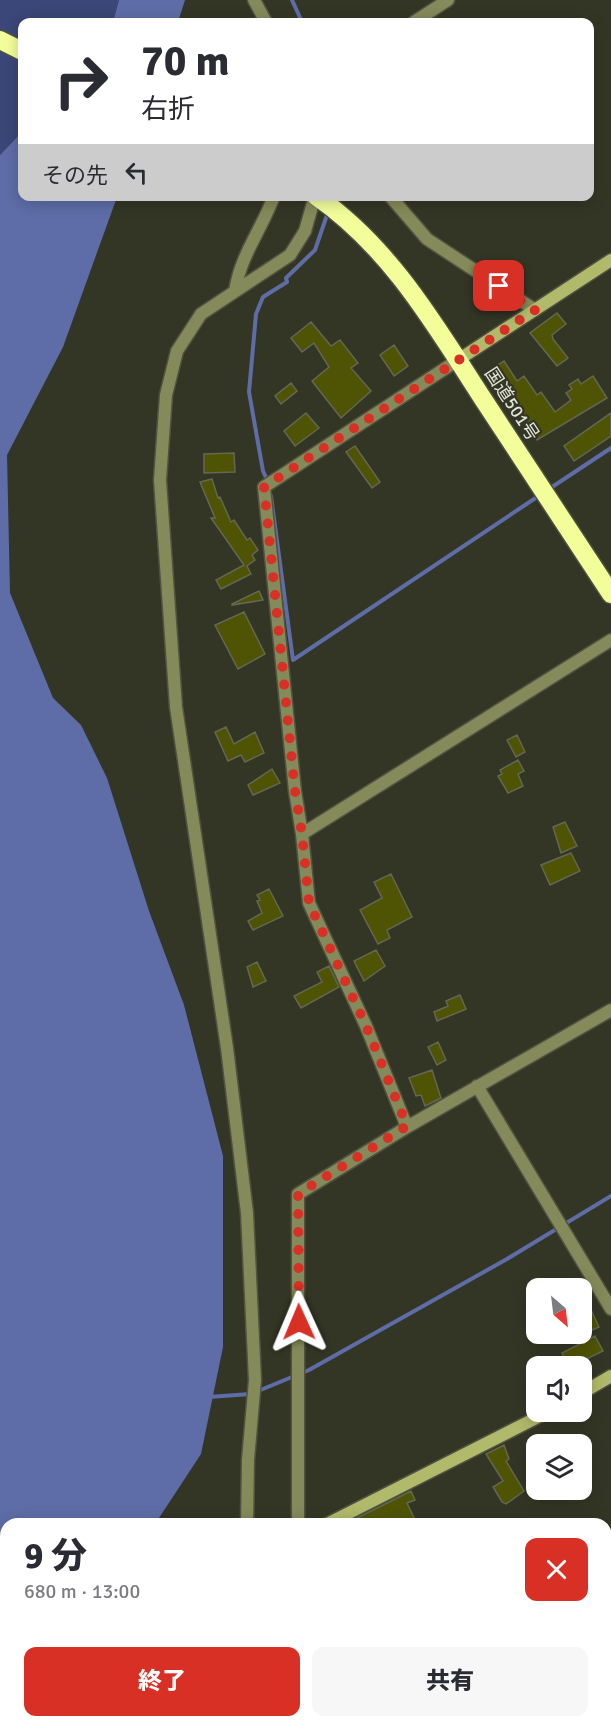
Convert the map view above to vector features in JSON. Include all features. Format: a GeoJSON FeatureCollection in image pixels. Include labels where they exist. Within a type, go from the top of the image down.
{"type":"FeatureCollection","features":[{"type":"Feature","properties":{"kind":"highway"},"geometry":{"type":"LineString","coordinates":[[0,40],[18,49]]}},
{"type":"Feature","properties":{"kind":"highway","name":"国道501号"},"geometry":{"type":"LineString","coordinates":[[322,201],[356,226],[385,256],[458,360],[611,594]]}},
{"type":"Feature","properties":{"kind":"street"},"geometry":{"type":"LineString","coordinates":[[254,0],[264,18]]}},
{"type":"Feature","properties":{"kind":"street"},"geometry":{"type":"LineString","coordinates":[[420,18],[448,0]]}},
{"type":"Feature","properties":{"kind":"street"},"geometry":{"type":"LineString","coordinates":[[235,291],[239,267],[266,218],[272,201]]}},
{"type":"Feature","properties":{"kind":"street"},"geometry":{"type":"LineString","coordinates":[[247,1518],[248,1460],[255,1380],[247,1213],[227,1048],[176,707],[160,480],[166,395],[177,351],[201,314],[290,255],[305,231],[314,201]]}},
{"type":"Feature","properties":{"kind":"street"},"geometry":{"type":"LineString","coordinates":[[394,201],[427,239],[535,310]]}},
{"type":"Feature","properties":{"kind":"street"},"geometry":{"type":"LineString","coordinates":[[407,1126],[366,1026],[309,903],[295,791],[264,487],[611,260]]}},
{"type":"Feature","properties":{"kind":"street"},"geometry":{"type":"LineString","coordinates":[[302,834],[611,640]]}},
{"type":"Feature","properties":{"kind":"street"},"geometry":{"type":"LineString","coordinates":[[298,1518],[298,1194],[407,1126],[611,1010]]}},
{"type":"Feature","properties":{"kind":"street"},"geometry":{"type":"LineString","coordinates":[[477,1086],[611,1309]]}},
{"type":"Feature","properties":{"kind":"street"},"geometry":{"type":"LineString","coordinates":[[592,1387],[611,1376]]}},
{"type":"Feature","properties":{"kind":"street"},"geometry":{"type":"LineString","coordinates":[[339,1518],[528,1422]]}},
{"type":"Feature","properties":{"kind":"shaded area"},"geometry":{"type":"Polygon","coordinates":[[[0,0],[119,0],[114,18],[18,18],[18,136],[0,155],[0,0]]]}},
{"type":"Feature","properties":{"kind":"shaded area"},"geometry":{"type":"Polygon","coordinates":[[[119,0],[185,0],[179,18],[114,18],[119,0]]]}},
{"type":"Feature","properties":{"kind":"shaded area"},"geometry":{"type":"Polygon","coordinates":[[[18,136],[18,201],[116,201],[63,347],[7,455],[10,593],[53,698],[81,725],[107,778],[149,911],[184,1005],[223,1156],[223,1347],[201,1454],[159,1518],[0,1518],[0,155],[18,136]]]}},
{"type":"Feature","properties":{"kind":"building"},"geometry":{"type":"Polygon","coordinates":[[[557,313],[566,324],[552,335],[568,358],[557,366],[530,333],[557,313]]]}},
{"type":"Feature","properties":{"kind":"building"},"geometry":{"type":"Polygon","coordinates":[[[311,322],[331,346],[340,340],[358,363],[351,368],[371,391],[341,418],[312,381],[329,367],[314,343],[302,352],[291,338],[311,322]]]}},
{"type":"Feature","properties":{"kind":"building"},"geometry":{"type":"Polygon","coordinates":[[[394,345],[408,366],[394,376],[380,355],[394,345]]]}},
{"type":"Feature","properties":{"kind":"building"},"geometry":{"type":"Polygon","coordinates":[[[504,361],[517,381],[524,376],[537,395],[541,392],[555,412],[571,400],[566,393],[572,389],[569,385],[578,379],[581,384],[593,376],[607,398],[537,440],[493,368],[504,361]]]}},
{"type":"Feature","properties":{"kind":"building"},"geometry":{"type":"Polygon","coordinates":[[[291,383],[297,391],[281,404],[275,396],[291,383]]]}},
{"type":"Feature","properties":{"kind":"building"},"geometry":{"type":"Polygon","coordinates":[[[306,413],[319,428],[295,446],[284,431],[306,413]]]}},
{"type":"Feature","properties":{"kind":"building"},"geometry":{"type":"Polygon","coordinates":[[[611,413],[611,436],[574,461],[564,446],[611,413]]]}},
{"type":"Feature","properties":{"kind":"building"},"geometry":{"type":"Polygon","coordinates":[[[355,446],[380,482],[372,488],[346,452],[355,446]]]}},
{"type":"Feature","properties":{"kind":"building"},"geometry":{"type":"Polygon","coordinates":[[[234,453],[235,472],[204,473],[204,454],[234,453]]]}},
{"type":"Feature","properties":{"kind":"building"},"geometry":{"type":"Polygon","coordinates":[[[212,479],[218,498],[220,497],[231,522],[234,520],[247,540],[250,538],[258,550],[252,555],[255,560],[247,566],[251,574],[221,589],[216,580],[244,565],[211,518],[215,518],[200,482],[212,479]]]}},
{"type":"Feature","properties":{"kind":"building"},"geometry":{"type":"Polygon","coordinates":[[[259,591],[263,600],[232,605],[232,604],[259,591]]]}},
{"type":"Feature","properties":{"kind":"building"},"geometry":{"type":"Polygon","coordinates":[[[244,612],[265,654],[238,669],[215,625],[244,612]]]}},
{"type":"Feature","properties":{"kind":"building"},"geometry":{"type":"Polygon","coordinates":[[[226,727],[234,744],[255,732],[264,753],[245,762],[241,755],[228,761],[215,732],[226,727]]]}},
{"type":"Feature","properties":{"kind":"building"},"geometry":{"type":"Polygon","coordinates":[[[517,735],[525,752],[516,757],[507,740],[517,735]]]}},
{"type":"Feature","properties":{"kind":"building"},"geometry":{"type":"Polygon","coordinates":[[[518,760],[524,771],[518,774],[523,786],[508,793],[498,776],[502,774],[500,770],[518,760]]]}},
{"type":"Feature","properties":{"kind":"building"},"geometry":{"type":"Polygon","coordinates":[[[272,769],[280,783],[253,795],[248,785],[272,769]]]}},
{"type":"Feature","properties":{"kind":"building"},"geometry":{"type":"Polygon","coordinates":[[[565,822],[577,846],[561,853],[553,827],[565,822]]]}},
{"type":"Feature","properties":{"kind":"building"},"geometry":{"type":"Polygon","coordinates":[[[571,853],[580,871],[550,885],[541,865],[571,853]]]}},
{"type":"Feature","properties":{"kind":"building"},"geometry":{"type":"Polygon","coordinates":[[[391,874],[412,917],[387,930],[390,938],[378,944],[360,910],[382,898],[374,882],[391,874]]]}},
{"type":"Feature","properties":{"kind":"building"},"geometry":{"type":"Polygon","coordinates":[[[269,889],[283,916],[253,930],[248,921],[262,913],[257,895],[269,889]]]}},
{"type":"Feature","properties":{"kind":"building"},"geometry":{"type":"Polygon","coordinates":[[[376,950],[385,966],[364,981],[354,961],[376,950]]]}},
{"type":"Feature","properties":{"kind":"building"},"geometry":{"type":"Polygon","coordinates":[[[257,962],[266,981],[253,987],[247,967],[257,962]]]}},
{"type":"Feature","properties":{"kind":"building"},"geometry":{"type":"Polygon","coordinates":[[[329,966],[339,987],[301,1008],[294,996],[322,982],[317,972],[329,966]]]}},
{"type":"Feature","properties":{"kind":"building"},"geometry":{"type":"Polygon","coordinates":[[[460,995],[466,1009],[437,1021],[434,1012],[448,1006],[446,1001],[460,995]]]}},
{"type":"Feature","properties":{"kind":"building"},"geometry":{"type":"Polygon","coordinates":[[[438,1042],[446,1060],[437,1065],[428,1047],[438,1042]]]}},
{"type":"Feature","properties":{"kind":"building"},"geometry":{"type":"Polygon","coordinates":[[[432,1070],[441,1098],[425,1106],[421,1095],[416,1096],[409,1078],[432,1070]]]}},
{"type":"Feature","properties":{"kind":"building"},"geometry":{"type":"Polygon","coordinates":[[[592,1312],[599,1327],[592,1330],[592,1312]]]}},
{"type":"Feature","properties":{"kind":"building"},"geometry":{"type":"Polygon","coordinates":[[[595,1336],[603,1351],[592,1356],[564,1356],[562,1353],[579,1344],[592,1344],[592,1338],[595,1336]]]}},
{"type":"Feature","properties":{"kind":"building"},"geometry":{"type":"Polygon","coordinates":[[[504,1445],[509,1459],[506,1461],[524,1491],[506,1504],[502,1502],[493,1487],[503,1481],[486,1454],[504,1445]]]}},
{"type":"Feature","properties":{"kind":"building"},"geometry":{"type":"Polygon","coordinates":[[[411,1491],[415,1500],[407,1503],[414,1518],[357,1518],[411,1491]]]}},
{"type":"Feature","properties":{"kind":"waterway"},"geometry":{"type":"LineString","coordinates":[[292,0],[300,18]]}},
{"type":"Feature","properties":{"kind":"waterway"},"geometry":{"type":"LineString","coordinates":[[268,482],[263,471],[249,392],[256,314],[263,297],[287,282],[286,278],[315,250],[328,212]]}},
{"type":"Feature","properties":{"kind":"waterway"},"geometry":{"type":"LineString","coordinates":[[549,489],[611,448]]}},
{"type":"Feature","properties":{"kind":"waterway"},"geometry":{"type":"LineString","coordinates":[[271,496],[293,660],[540,495]]}},
{"type":"Feature","properties":{"kind":"waterway"},"geometry":{"type":"LineString","coordinates":[[258,1391],[309,1370],[507,1259],[611,1196]]}},
{"type":"Feature","properties":{"kind":"waterway"},"geometry":{"type":"LineString","coordinates":[[208,1397],[251,1394]]}},
{"type":"Feature","properties":{"kind":"route"},"geometry":{"type":"LineString","coordinates":[[299,1322],[298,1194],[407,1126],[366,1026],[309,903],[295,791],[264,487],[535,310],[499,286]]}}]}
